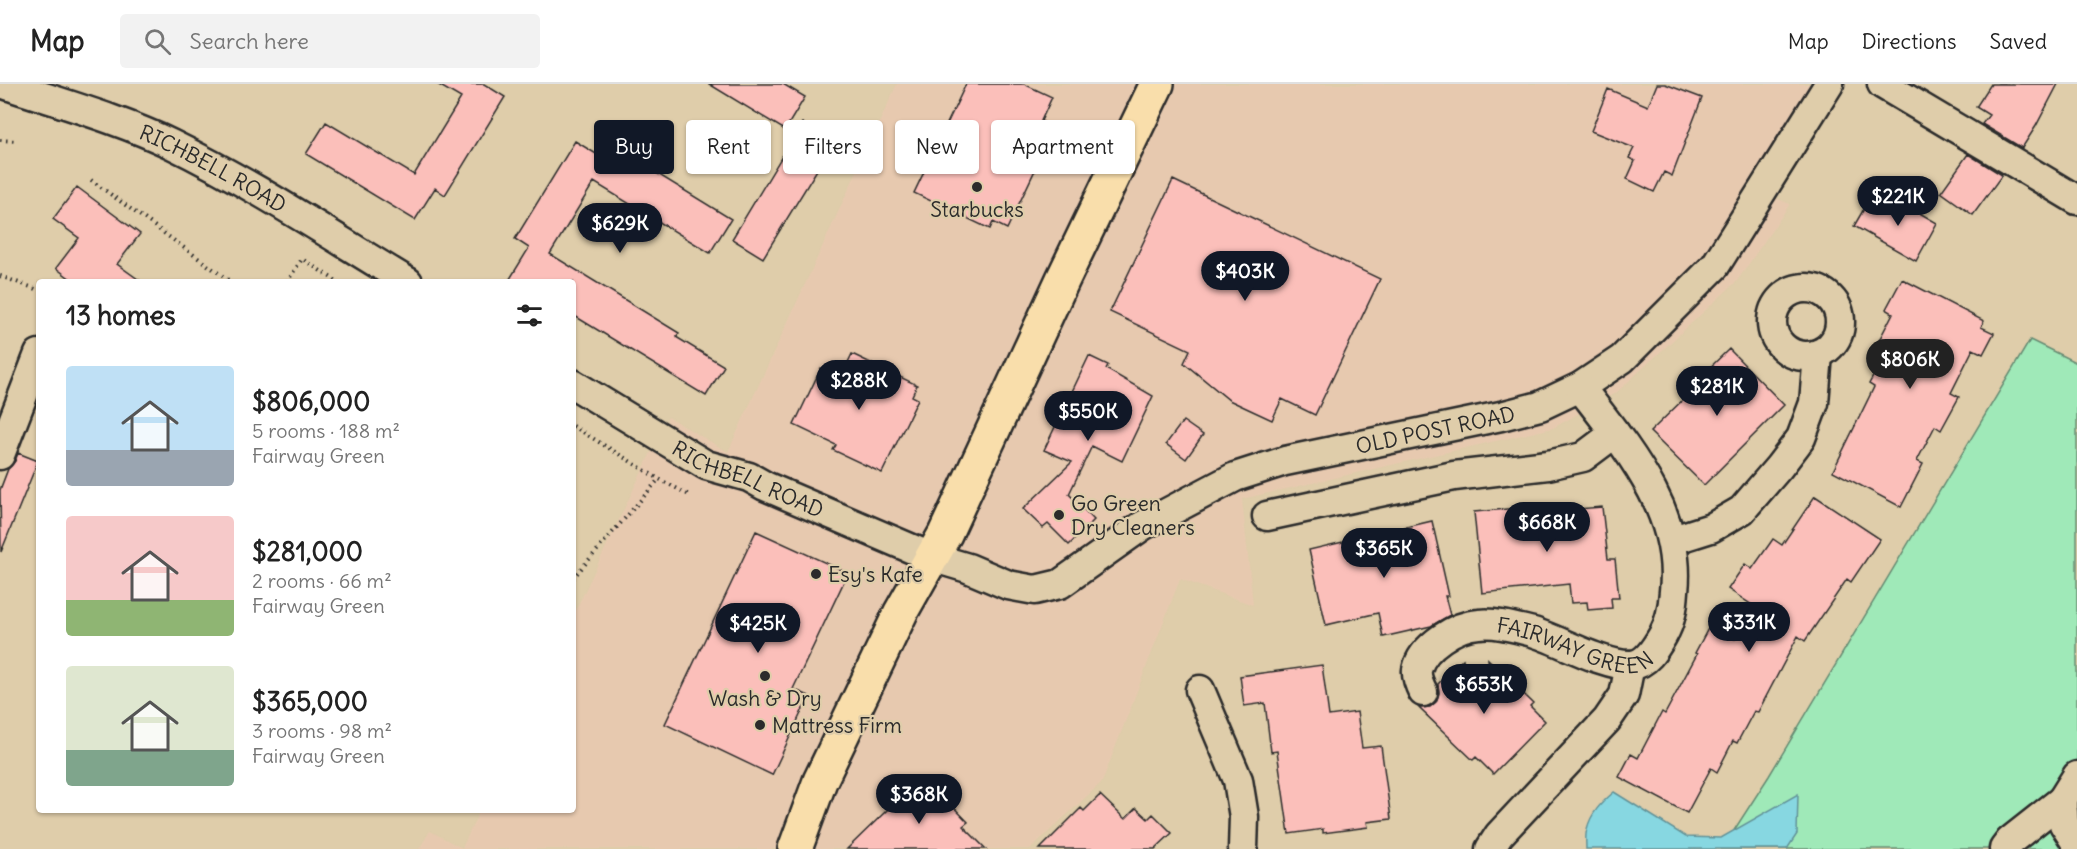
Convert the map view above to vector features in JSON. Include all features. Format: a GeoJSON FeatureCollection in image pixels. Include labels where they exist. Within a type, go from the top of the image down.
{"type":"FeatureCollection","features":[{"type":"Feature","properties":{"kind":"main road"},"geometry":{"type":"LineString","coordinates":[[795,849],[820,781],[901,612],[945,534],[1063,279],[1157,84]]}},
{"type":"Feature","properties":{"kind":"street","name":"RICHBELL ROAD"},"geometry":{"type":"LineString","coordinates":[[4,84],[106,118],[169,143],[231,174],[403,279]]}},
{"type":"Feature","properties":{"kind":"street","name":"OLD POST ROAD"},"geometry":{"type":"LineString","coordinates":[[931,557],[968,568],[1008,585],[1035,590],[1060,584],[1142,526],[1235,477],[1295,459],[1502,416],[1540,406],[1580,387],[1622,358],[1715,266],[1828,84]]}},
{"type":"Feature","properties":{"kind":"street"},"geometry":{"type":"LineString","coordinates":[[1882,84],[2077,200]]}},
{"type":"Feature","properties":{"kind":"street"},"geometry":{"type":"LineString","coordinates":[[1673,540],[1711,528],[1742,510],[1779,467],[1801,438],[1814,403],[1818,354]]}},
{"type":"Feature","properties":{"kind":"street"},"geometry":{"type":"LineString","coordinates":[[0,455],[36,362]]}},
{"type":"Feature","properties":{"kind":"street","name":"RICHBELL ROAD"},"geometry":{"type":"LineString","coordinates":[[576,386],[706,465],[749,477],[765,486],[931,557]]}},
{"type":"Feature","properties":{"kind":"street","name":"FAIRWAY GREEN"},"geometry":{"type":"LineString","coordinates":[[1423,692],[1417,671],[1424,657],[1438,641],[1457,630],[1478,624],[1499,624],[1535,633],[1615,663],[1630,665],[1640,664],[1653,651],[1667,626],[1672,612],[1676,581],[1673,540],[1661,506],[1615,433],[1580,387]]}},
{"type":"Feature","properties":{"kind":"street"},"geometry":{"type":"LineString","coordinates":[[1267,516],[1454,476],[1548,465],[1583,456],[1615,433]]}},
{"type":"Feature","properties":{"kind":"street"},"geometry":{"type":"LineString","coordinates":[[1490,849],[1499,835],[1607,720],[1624,695],[1630,665]]}},
{"type":"Feature","properties":{"kind":"street"},"geometry":{"type":"LineString","coordinates":[[1200,690],[1238,780],[1244,817],[1243,849]]}},
{"type":"Feature","properties":{"kind":"street"},"geometry":{"type":"LineString","coordinates":[[2004,849],[2010,841],[2062,800],[2077,776]]}},
{"type":"Feature","properties":{"kind":"street"},"geometry":{"type":"LineString","coordinates":[[2062,800],[2064,824],[2077,844]]}},
{"type":"Feature","properties":{"kind":"path"},"geometry":{"type":"LineString","coordinates":[[0,140],[16,141]]}},
{"type":"Feature","properties":{"kind":"path"},"geometry":{"type":"LineString","coordinates":[[92,180],[227,279]]}},
{"type":"Feature","properties":{"kind":"path"},"geometry":{"type":"LineString","coordinates":[[289,279],[302,259],[333,279]]}},
{"type":"Feature","properties":{"kind":"path"},"geometry":{"type":"LineString","coordinates":[[0,276],[36,289]]}},
{"type":"Feature","properties":{"kind":"path"},"geometry":{"type":"LineString","coordinates":[[576,428],[691,496]]}},
{"type":"Feature","properties":{"kind":"path"},"geometry":{"type":"LineString","coordinates":[[576,575],[659,479]]}},
{"type":"Feature","properties":{"kind":"shaded area"},"geometry":{"type":"Polygon","coordinates":[[[897,84],[1811,84],[1757,190],[1790,204],[1737,281],[1617,392],[1553,428],[1242,499],[1253,605],[1180,579],[1102,782],[1030,849],[419,849],[430,831],[462,848],[479,813],[576,813],[576,610],[668,417],[728,452],[856,174],[883,174],[883,120],[880,120],[897,84]]]}},
{"type":"Feature","properties":{"kind":"green space"},"geometry":{"type":"Polygon","coordinates":[[[2030,340],[2077,363],[2077,849],[1722,849],[1769,776],[2030,340]]]}},
{"type":"Feature","properties":{"kind":"water"},"geometry":{"type":"Polygon","coordinates":[[[1614,792],[1686,837],[1721,838],[1798,794],[1797,834],[1787,849],[1586,849],[1586,831],[1591,818],[1614,792]]]}},
{"type":"Feature","properties":{"kind":"building"},"geometry":{"type":"Polygon","coordinates":[[[437,84],[484,84],[505,97],[445,195],[435,188],[415,220],[306,154],[326,122],[414,175],[461,98],[437,84]]]}},
{"type":"Feature","properties":{"kind":"building"},"geometry":{"type":"Polygon","coordinates":[[[709,84],[783,84],[805,97],[791,120],[783,120],[783,129],[709,84]]]}},
{"type":"Feature","properties":{"kind":"building"},"geometry":{"type":"Polygon","coordinates":[[[966,84],[1024,84],[1052,97],[1041,120],[991,120],[991,174],[1033,174],[1007,229],[993,222],[990,229],[914,193],[923,174],[979,174],[979,120],[949,120],[966,84]]]}},
{"type":"Feature","properties":{"kind":"building"},"geometry":{"type":"Polygon","coordinates":[[[1657,84],[1665,84],[1702,98],[1672,176],[1664,172],[1654,192],[1627,179],[1635,161],[1629,158],[1634,148],[1591,131],[1608,89],[1648,106],[1657,84]]]}},
{"type":"Feature","properties":{"kind":"building"},"geometry":{"type":"Polygon","coordinates":[[[1991,84],[2058,84],[2022,148],[1982,124],[1989,115],[1976,107],[1991,84]]]}},
{"type":"Feature","properties":{"kind":"building"},"geometry":{"type":"Polygon","coordinates":[[[575,141],[594,153],[594,174],[658,174],[731,219],[710,253],[594,182],[550,254],[679,333],[676,337],[724,366],[706,396],[576,317],[576,279],[510,279],[529,248],[515,239],[575,141]]]}},
{"type":"Feature","properties":{"kind":"building"},"geometry":{"type":"Polygon","coordinates":[[[783,154],[783,174],[814,174],[763,258],[732,239],[783,154]]]}},
{"type":"Feature","properties":{"kind":"building"},"geometry":{"type":"Polygon","coordinates":[[[1968,154],[2002,175],[1973,215],[1941,192],[1968,154]]]}},
{"type":"Feature","properties":{"kind":"building"},"geometry":{"type":"Polygon","coordinates":[[[1173,180],[1380,279],[1315,415],[1282,399],[1272,420],[1229,400],[1184,363],[1190,350],[1110,312],[1173,180]]]}},
{"type":"Feature","properties":{"kind":"building"},"geometry":{"type":"Polygon","coordinates":[[[77,187],[140,234],[117,264],[138,279],[71,279],[56,268],[79,238],[53,219],[77,187]]]}},
{"type":"Feature","properties":{"kind":"building"},"geometry":{"type":"Polygon","coordinates":[[[1890,196],[1937,223],[1916,261],[1854,226],[1865,207],[1880,214],[1890,196]]]}},
{"type":"Feature","properties":{"kind":"building"},"geometry":{"type":"Polygon","coordinates":[[[1902,279],[1984,321],[1981,327],[1994,333],[1983,354],[1973,349],[1951,393],[1959,397],[1941,430],[1935,426],[1917,461],[1923,464],[1901,507],[1833,471],[1874,387],[1869,384],[1882,360],[1872,354],[1893,313],[1886,309],[1902,279]]]}},
{"type":"Feature","properties":{"kind":"building"},"geometry":{"type":"Polygon","coordinates":[[[1729,349],[1784,405],[1704,485],[1650,432],[1700,383],[1697,380],[1729,349]]]}},
{"type":"Feature","properties":{"kind":"building"},"geometry":{"type":"Polygon","coordinates":[[[852,354],[917,385],[912,396],[918,399],[882,473],[833,450],[836,445],[794,425],[821,368],[841,377],[852,354]]]}},
{"type":"Feature","properties":{"kind":"building"},"geometry":{"type":"Polygon","coordinates":[[[1089,356],[1108,365],[1106,369],[1153,396],[1122,461],[1092,446],[1069,494],[1094,520],[1069,545],[1048,524],[1043,528],[1023,509],[1072,462],[1044,450],[1089,356]]]}},
{"type":"Feature","properties":{"kind":"building"},"geometry":{"type":"Polygon","coordinates":[[[1183,421],[1203,435],[1186,459],[1166,444],[1183,421]]]}},
{"type":"Feature","properties":{"kind":"building"},"geometry":{"type":"Polygon","coordinates":[[[18,453],[36,460],[36,466],[1,552],[0,490],[8,469],[18,453]]]}},
{"type":"Feature","properties":{"kind":"building"},"geometry":{"type":"Polygon","coordinates":[[[1815,496],[1880,539],[1851,582],[1847,579],[1805,641],[1798,636],[1758,712],[1754,711],[1737,743],[1733,741],[1717,772],[1711,768],[1687,813],[1619,777],[1631,754],[1638,758],[1662,712],[1665,714],[1710,625],[1735,639],[1755,607],[1728,589],[1745,564],[1752,569],[1773,539],[1782,545],[1815,496]]]}},
{"type":"Feature","properties":{"kind":"building"},"geometry":{"type":"Polygon","coordinates":[[[1553,505],[1553,511],[1602,507],[1608,559],[1615,559],[1619,598],[1611,598],[1612,608],[1588,610],[1587,602],[1571,603],[1569,584],[1482,593],[1474,512],[1553,505]]]}},
{"type":"Feature","properties":{"kind":"building"},"geometry":{"type":"Polygon","coordinates":[[[1432,521],[1449,596],[1445,596],[1450,615],[1431,626],[1383,637],[1378,613],[1326,625],[1309,550],[1432,521]]]}},
{"type":"Feature","properties":{"kind":"building"},"geometry":{"type":"Polygon","coordinates":[[[756,531],[848,573],[793,689],[809,696],[772,775],[665,724],[756,531]]]}},
{"type":"Feature","properties":{"kind":"building"},"geometry":{"type":"Polygon","coordinates":[[[1463,659],[1468,681],[1490,678],[1488,659],[1533,703],[1530,706],[1545,721],[1493,774],[1476,757],[1473,760],[1419,708],[1430,707],[1436,702],[1439,693],[1438,684],[1463,659]]]}},
{"type":"Feature","properties":{"kind":"building"},"geometry":{"type":"Polygon","coordinates":[[[1322,665],[1329,716],[1357,712],[1362,748],[1381,746],[1391,819],[1367,822],[1368,827],[1323,833],[1323,829],[1289,834],[1277,751],[1271,752],[1265,703],[1244,706],[1240,676],[1322,665]]]}},
{"type":"Feature","properties":{"kind":"building"},"geometry":{"type":"Polygon","coordinates":[[[919,779],[930,791],[934,787],[968,822],[963,826],[986,849],[847,849],[919,779]]]}},
{"type":"Feature","properties":{"kind":"building"},"geometry":{"type":"Polygon","coordinates":[[[1100,795],[1125,819],[1136,808],[1148,819],[1153,814],[1172,833],[1155,849],[1040,849],[1081,808],[1084,811],[1100,795]]]}},
{"type":"Feature","properties":{"kind":"place","name":"Starbucks"},"geometry":{"type":"Point","coordinates":[977,187]}},
{"type":"Feature","properties":{"kind":"place","name":"Go Green Dry Cleaners"},"geometry":{"type":"Point","coordinates":[1059,515]}},
{"type":"Feature","properties":{"kind":"place","name":"Esy's Kafe"},"geometry":{"type":"Point","coordinates":[816,574]}},
{"type":"Feature","properties":{"kind":"place","name":"Wash & Dry"},"geometry":{"type":"Point","coordinates":[765,676]}},
{"type":"Feature","properties":{"kind":"place","name":"Mattress Firm"},"geometry":{"type":"Point","coordinates":[760,725]}}]}
